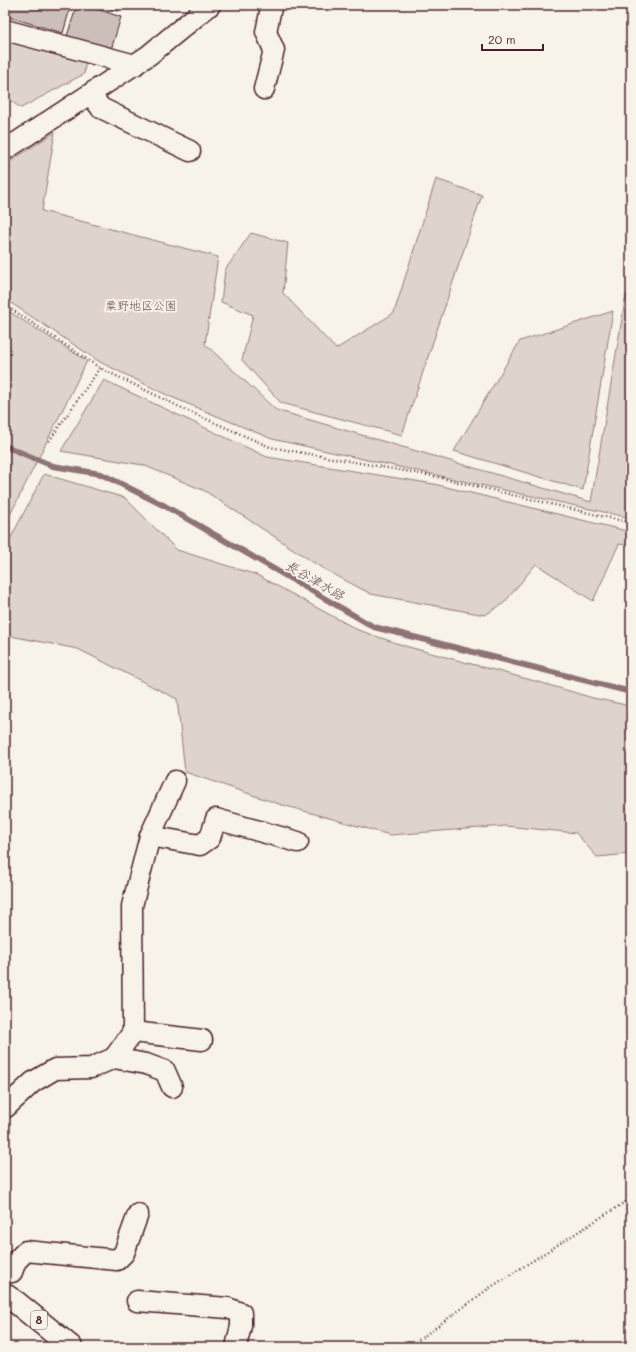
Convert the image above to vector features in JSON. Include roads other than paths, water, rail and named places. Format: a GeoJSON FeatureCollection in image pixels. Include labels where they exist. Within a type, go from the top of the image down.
{"type":"FeatureCollection","features":[{"type":"Feature","properties":{"kind":"main road","name":"8"},"geometry":{"type":"LineString","coordinates":[[11,1299],[71,1347]]}},
{"type":"Feature","properties":{"kind":"street"},"geometry":{"type":"LineString","coordinates":[[5,150],[149,56],[210,5]]}},
{"type":"Feature","properties":{"kind":"street"},"geometry":{"type":"LineString","coordinates":[[264,90],[274,50],[266,32],[271,8],[268,5]]}},
{"type":"Feature","properties":{"kind":"street"},"geometry":{"type":"LineString","coordinates":[[5,30],[134,65]]}},
{"type":"Feature","properties":{"kind":"street"},"geometry":{"type":"LineString","coordinates":[[90,94],[101,108],[190,151]]}},
{"type":"Feature","properties":{"kind":"street"},"geometry":{"type":"LineString","coordinates":[[7,1104],[33,1082],[55,1069],[91,1068],[114,1058],[134,1032],[132,906],[150,836],[175,781]]}},
{"type":"Feature","properties":{"kind":"street"},"geometry":{"type":"LineString","coordinates":[[150,836],[200,845],[210,838],[216,819],[298,842]]}},
{"type":"Feature","properties":{"kind":"street"},"geometry":{"type":"LineString","coordinates":[[134,1032],[202,1040]]}},
{"type":"Feature","properties":{"kind":"street"},"geometry":{"type":"LineString","coordinates":[[114,1058],[146,1064],[172,1078]]}},
{"type":"Feature","properties":{"kind":"street"},"geometry":{"type":"LineString","coordinates":[[11,1299],[8,1268],[26,1251],[117,1260],[124,1253],[138,1214]]}},
{"type":"Feature","properties":{"kind":"street"},"geometry":{"type":"LineString","coordinates":[[137,1301],[228,1308],[241,1313],[241,1326],[236,1347]]}},
{"type":"Feature","properties":{"kind":"waterway","name":"長谷津水路"},"geometry":{"type":"LineString","coordinates":[[5,446],[53,466],[101,474],[165,506],[374,627],[631,692]]}},
{"type":"Feature","properties":{"kind":"park label","name":"粟野地区公園"},"geometry":{"type":"Point","coordinates":[141,306]}}]}
